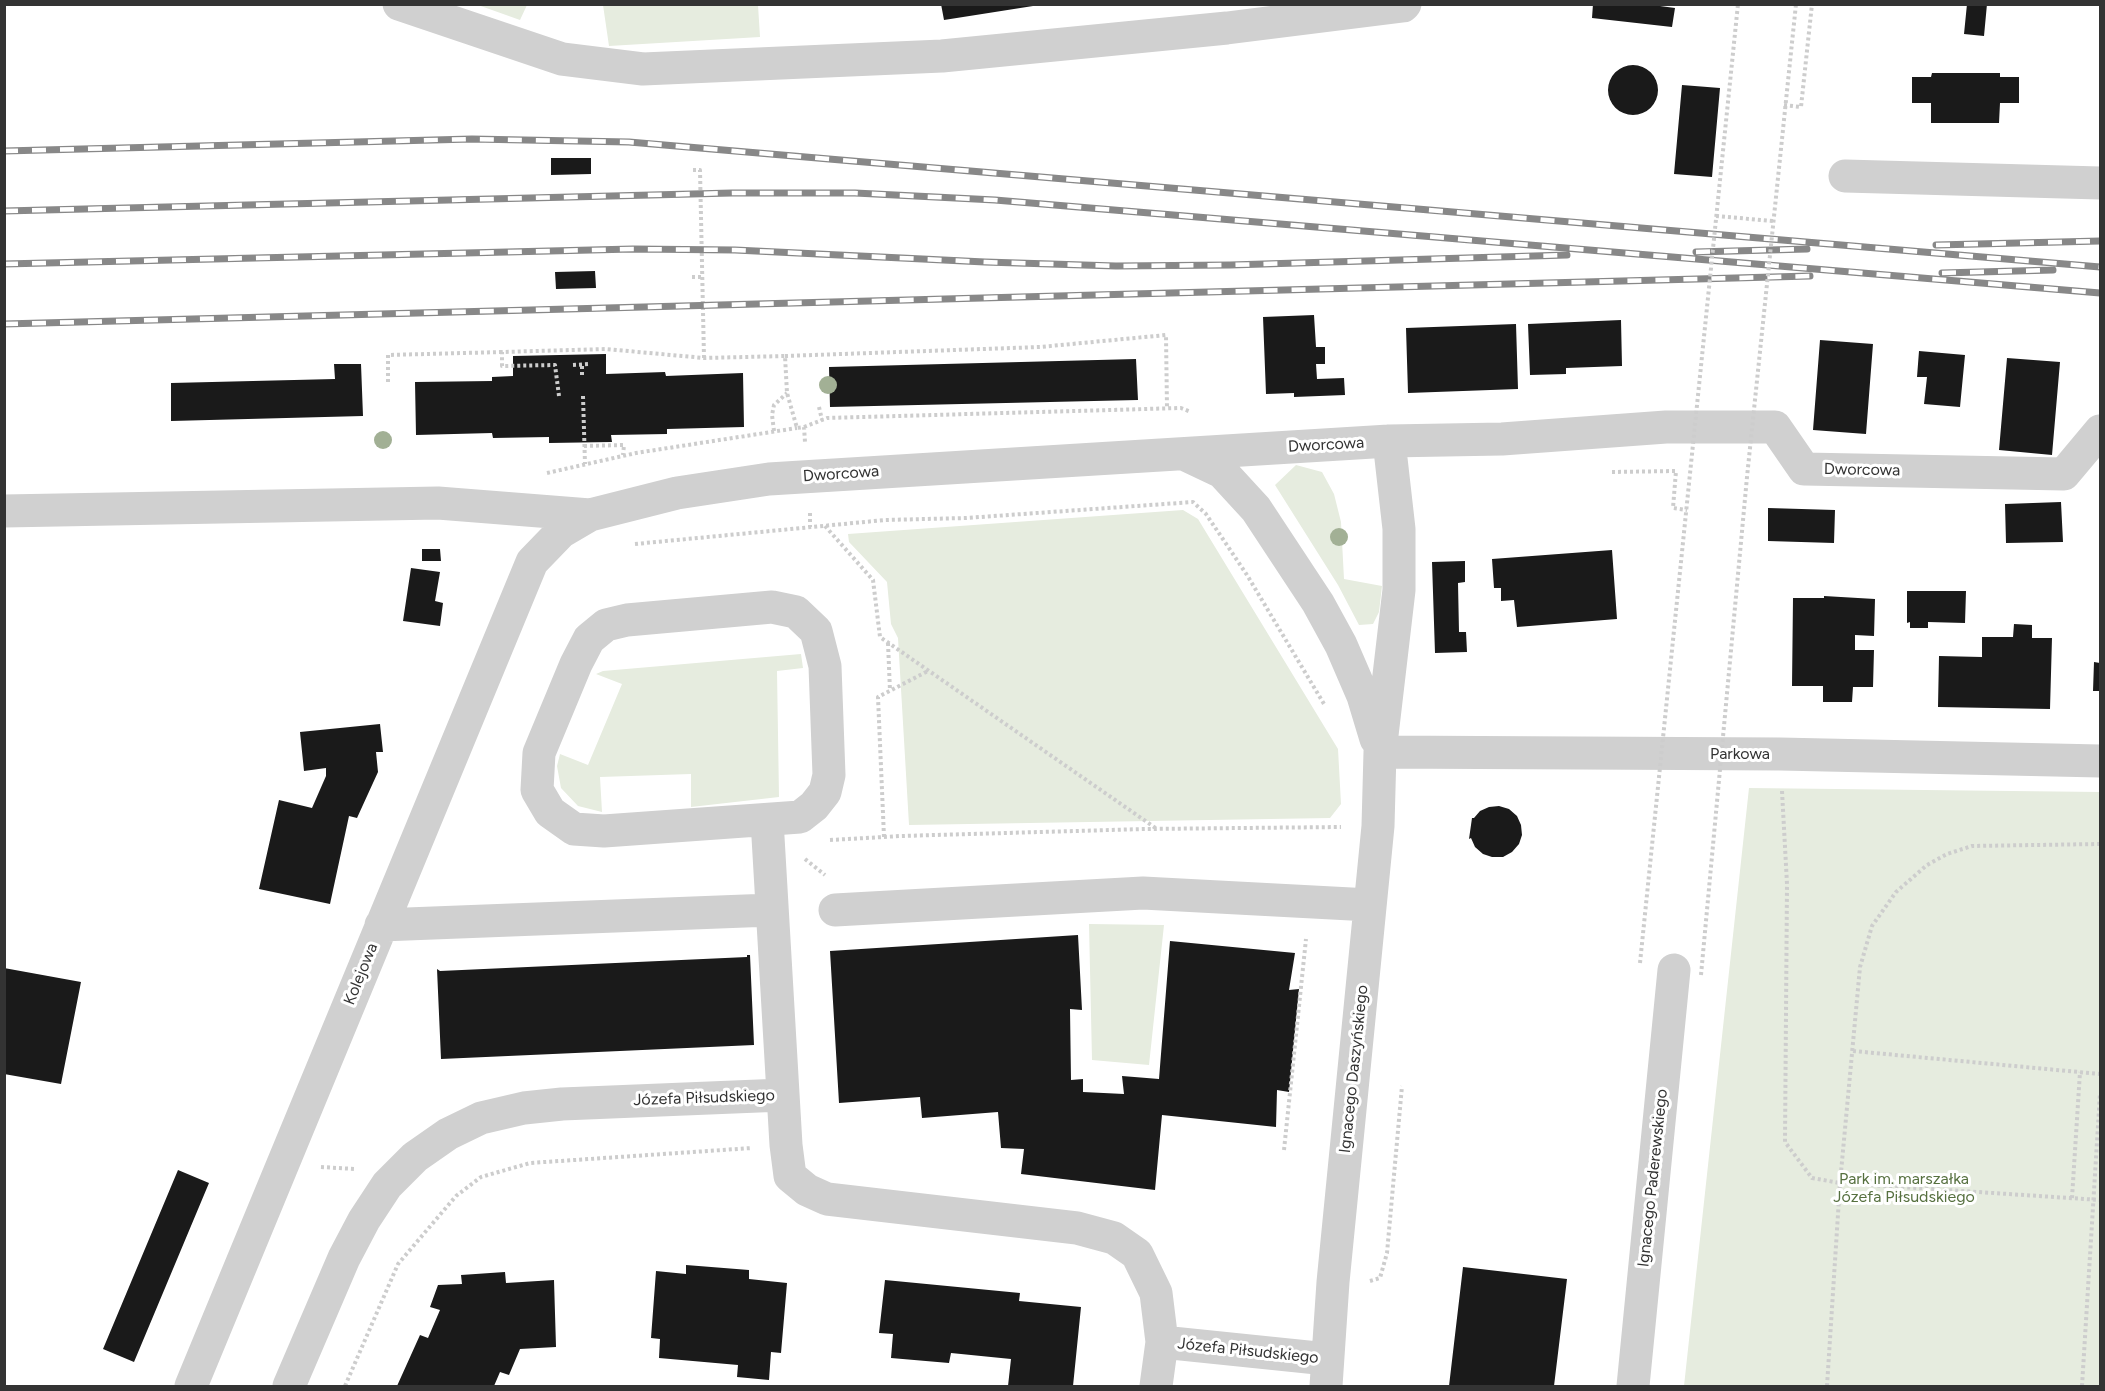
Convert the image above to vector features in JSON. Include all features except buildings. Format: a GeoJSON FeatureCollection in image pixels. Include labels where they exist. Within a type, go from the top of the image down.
{"type":"FeatureCollection","features":[{"type":"Feature","properties":{"kind":"street"},"geometry":{"type":"LineString","coordinates":[[399,4],[562,59],[643,69],[942,56],[1227,28],[1405,4]]}},
{"type":"Feature","properties":{"kind":"street"},"geometry":{"type":"LineString","coordinates":[[1845,177],[2100,183]]}},
{"type":"Feature","properties":{"kind":"street","name":"Dworcowa"},"geometry":{"type":"LineString","coordinates":[[532,562],[561,531],[590,515],[677,493],[769,479],[1389,441],[1502,440],[1666,427],[1775,427],[1804,469],[2064,474],[2100,431]]}},
{"type":"Feature","properties":{"kind":"street","name":"Ignacego Daszyńskiego"},"geometry":{"type":"LineString","coordinates":[[1327,1372],[1333,1282],[1378,826],[1380,752],[1399,590],[1399,529],[1389,441]]}},
{"type":"Feature","properties":{"kind":"street","name":"Ignacego Daszyńskiego"},"geometry":{"type":"LineString","coordinates":[[1184,453],[1222,472],[1256,509],[1318,603],[1341,645],[1363,696],[1380,752]]}},
{"type":"Feature","properties":{"kind":"street"},"geometry":{"type":"LineString","coordinates":[[4,510],[438,503],[590,515]]}},
{"type":"Feature","properties":{"kind":"street","name":"Kolejowa"},"geometry":{"type":"LineString","coordinates":[[191,1386],[532,562]]}},
{"type":"Feature","properties":{"kind":"street"},"geometry":{"type":"LineString","coordinates":[[772,607],[796,612],[816,631],[825,666],[830,775],[825,792],[814,807],[800,817],[767,820],[604,831],[574,829],[550,812],[537,790],[539,753],[576,664],[589,639],[606,625],[627,620],[772,607]]}},
{"type":"Feature","properties":{"kind":"street","name":"Parkowa"},"geometry":{"type":"LineString","coordinates":[[1380,752],[1780,754],[2100,761]]}},
{"type":"Feature","properties":{"kind":"street"},"geometry":{"type":"LineString","coordinates":[[767,820],[783,1095]]}},
{"type":"Feature","properties":{"kind":"street"},"geometry":{"type":"LineString","coordinates":[[834,896],[1143,892],[1370,905]]}},
{"type":"Feature","properties":{"kind":"street"},"geometry":{"type":"LineString","coordinates":[[381,925],[771,910]]}},
{"type":"Feature","properties":{"kind":"street","name":"Ignacego Paderewskiego"},"geometry":{"type":"LineString","coordinates":[[1633,1386],[1688,973]]}},
{"type":"Feature","properties":{"kind":"street","name":"Józefa Piłsudskiego"},"geometry":{"type":"LineString","coordinates":[[289,1386],[344,1258],[364,1220],[387,1185],[416,1157],[448,1134],[481,1118],[524,1108],[562,1104],[783,1095],[790,1176],[807,1190],[827,1199],[1077,1228],[1114,1238],[1137,1254],[1156,1293],[1162,1342],[1327,1372]]}},
{"type":"Feature","properties":{"kind":"street"},"geometry":{"type":"LineString","coordinates":[[1156,1386],[1162,1342]]}},
{"type":"Feature","properties":{"kind":"path"},"geometry":{"type":"LineString","coordinates":[[1640,963],[1738,4]]}},
{"type":"Feature","properties":{"kind":"path"},"geometry":{"type":"LineString","coordinates":[[1688,973],[1746,489],[1796,4]]}},
{"type":"Feature","properties":{"kind":"path"},"geometry":{"type":"LineString","coordinates":[[1784,105],[1801,106],[1812,4]]}},
{"type":"Feature","properties":{"kind":"path"},"geometry":{"type":"LineString","coordinates":[[693,170],[700,171],[704,358]]}},
{"type":"Feature","properties":{"kind":"path"},"geometry":{"type":"LineString","coordinates":[[1716,216],[1773,221]]}},
{"type":"Feature","properties":{"kind":"path"},"geometry":{"type":"LineString","coordinates":[[692,277],[701,277]]}},
{"type":"Feature","properties":{"kind":"path"},"geometry":{"type":"LineString","coordinates":[[388,382],[388,355],[606,349],[704,358],[785,356],[1040,346],[1166,335],[1167,408]]}},
{"type":"Feature","properties":{"kind":"path"},"geometry":{"type":"LineString","coordinates":[[502,352],[502,366],[555,365],[559,396]]}},
{"type":"Feature","properties":{"kind":"path"},"geometry":{"type":"LineString","coordinates":[[785,356],[787,393],[797,428]]}},
{"type":"Feature","properties":{"kind":"path"},"geometry":{"type":"LineString","coordinates":[[582,364],[582,375]]}},
{"type":"Feature","properties":{"kind":"path"},"geometry":{"type":"LineString","coordinates":[[573,365],[590,364]]}},
{"type":"Feature","properties":{"kind":"path"},"geometry":{"type":"LineString","coordinates":[[774,431],[772,416],[774,405],[787,393]]}},
{"type":"Feature","properties":{"kind":"path"},"geometry":{"type":"LineString","coordinates":[[583,396],[585,464]]}},
{"type":"Feature","properties":{"kind":"path"},"geometry":{"type":"LineString","coordinates":[[819,407],[822,420]]}},
{"type":"Feature","properties":{"kind":"path"},"geometry":{"type":"LineString","coordinates":[[542,474],[623,455],[804,427],[827,418],[1167,408],[1181,408],[1191,412]]}},
{"type":"Feature","properties":{"kind":"path"},"geometry":{"type":"LineString","coordinates":[[804,427],[810,527]]}},
{"type":"Feature","properties":{"kind":"path"},"geometry":{"type":"LineString","coordinates":[[584,446],[624,445],[623,455]]}},
{"type":"Feature","properties":{"kind":"path"},"geometry":{"type":"LineString","coordinates":[[1612,472],[1676,471],[1673,508],[1687,510]]}},
{"type":"Feature","properties":{"kind":"path"},"geometry":{"type":"LineString","coordinates":[[623,545],[885,520],[966,518],[1193,502],[1206,514],[1247,575],[1329,712]]}},
{"type":"Feature","properties":{"kind":"path"},"geometry":{"type":"LineString","coordinates":[[825,526],[873,580],[880,637],[1157,829]]}},
{"type":"Feature","properties":{"kind":"path"},"geometry":{"type":"LineString","coordinates":[[888,643],[890,691]]}},
{"type":"Feature","properties":{"kind":"path"},"geometry":{"type":"LineString","coordinates":[[884,837],[878,697],[929,671]]}},
{"type":"Feature","properties":{"kind":"path"},"geometry":{"type":"LineString","coordinates":[[1780,754],[1787,884],[1785,1142],[1812,1178],[1840,1184],[2100,1200]]}},
{"type":"Feature","properties":{"kind":"path"},"geometry":{"type":"LineString","coordinates":[[829,840],[1157,829],[1378,826]]}},
{"type":"Feature","properties":{"kind":"path"},"geometry":{"type":"LineString","coordinates":[[1827,1386],[1840,1184],[1860,967],[1872,926],[1896,892],[1947,854],[1972,846],[2100,844]]}},
{"type":"Feature","properties":{"kind":"path"},"geometry":{"type":"LineString","coordinates":[[804,859],[834,896]]}},
{"type":"Feature","properties":{"kind":"path"},"geometry":{"type":"LineString","coordinates":[[1284,1150],[1310,901]]}},
{"type":"Feature","properties":{"kind":"path"},"geometry":{"type":"LineString","coordinates":[[1853,1051],[2100,1074]]}},
{"type":"Feature","properties":{"kind":"path"},"geometry":{"type":"LineString","coordinates":[[2072,1198],[2080,1072]]}},
{"type":"Feature","properties":{"kind":"path"},"geometry":{"type":"LineString","coordinates":[[2082,1386],[2100,1093]]}},
{"type":"Feature","properties":{"kind":"path"},"geometry":{"type":"LineString","coordinates":[[345,1386],[398,1264],[456,1196],[481,1177],[530,1163],[786,1145]]}},
{"type":"Feature","properties":{"kind":"path"},"geometry":{"type":"LineString","coordinates":[[314,1167],[354,1168]]}},
{"type":"Feature","properties":{"kind":"green space"},"geometry":{"type":"Polygon","coordinates":[[[527,4],[520,20],[478,5],[527,4]]]}},
{"type":"Feature","properties":{"kind":"green space"},"geometry":{"type":"Polygon","coordinates":[[[603,5],[758,5],[760,37],[609,46],[603,5]]]}},
{"type":"Feature","properties":{"kind":"green space"},"geometry":{"type":"Polygon","coordinates":[[[1296,465],[1322,472],[1334,494],[1341,522],[1344,579],[1382,586],[1379,612],[1373,624],[1359,625],[1338,585],[1275,485],[1296,465]]]}},
{"type":"Feature","properties":{"kind":"green space"},"geometry":{"type":"Polygon","coordinates":[[[1183,510],[1198,519],[1338,749],[1341,804],[1330,818],[909,825],[898,638],[891,624],[887,582],[849,542],[848,534],[1183,510]]]}},
{"type":"Feature","properties":{"kind":"green space"},"geometry":{"type":"Polygon","coordinates":[[[801,654],[803,668],[777,671],[779,797],[691,807],[691,774],[600,777],[602,812],[578,806],[561,788],[557,766],[560,754],[588,765],[622,684],[596,674],[603,671],[801,654]]]}},
{"type":"Feature","properties":{"kind":"green space","name":"Park im. marszałka Józefa Piłsudskiego"},"geometry":{"type":"Polygon","coordinates":[[[1749,788],[2100,792],[2100,1386],[1684,1386],[1749,788]]]}},
{"type":"Feature","properties":{"kind":"green space"},"geometry":{"type":"Polygon","coordinates":[[[1089,924],[1164,925],[1149,1065],[1092,1060],[1089,924]]]}},
{"type":"Feature","properties":{"kind":"railway"},"geometry":{"type":"LineString","coordinates":[[4,151],[472,139],[629,142],[2100,267]]}},
{"type":"Feature","properties":{"kind":"railway"},"geometry":{"type":"LineString","coordinates":[[4,211],[732,193],[855,193],[995,200],[2100,293]]}},
{"type":"Feature","properties":{"kind":"railway"},"geometry":{"type":"LineString","coordinates":[[1936,245],[2100,241]]}},
{"type":"Feature","properties":{"kind":"railway"},"geometry":{"type":"LineString","coordinates":[[4,264],[633,249],[735,250],[1116,266],[1567,255]]}},
{"type":"Feature","properties":{"kind":"railway"},"geometry":{"type":"LineString","coordinates":[[1696,252],[1807,249]]}},
{"type":"Feature","properties":{"kind":"railway"},"geometry":{"type":"LineString","coordinates":[[1942,273],[2053,270]]}},
{"type":"Feature","properties":{"kind":"railway"},"geometry":{"type":"LineString","coordinates":[[4,324],[1810,276]]}}]}
